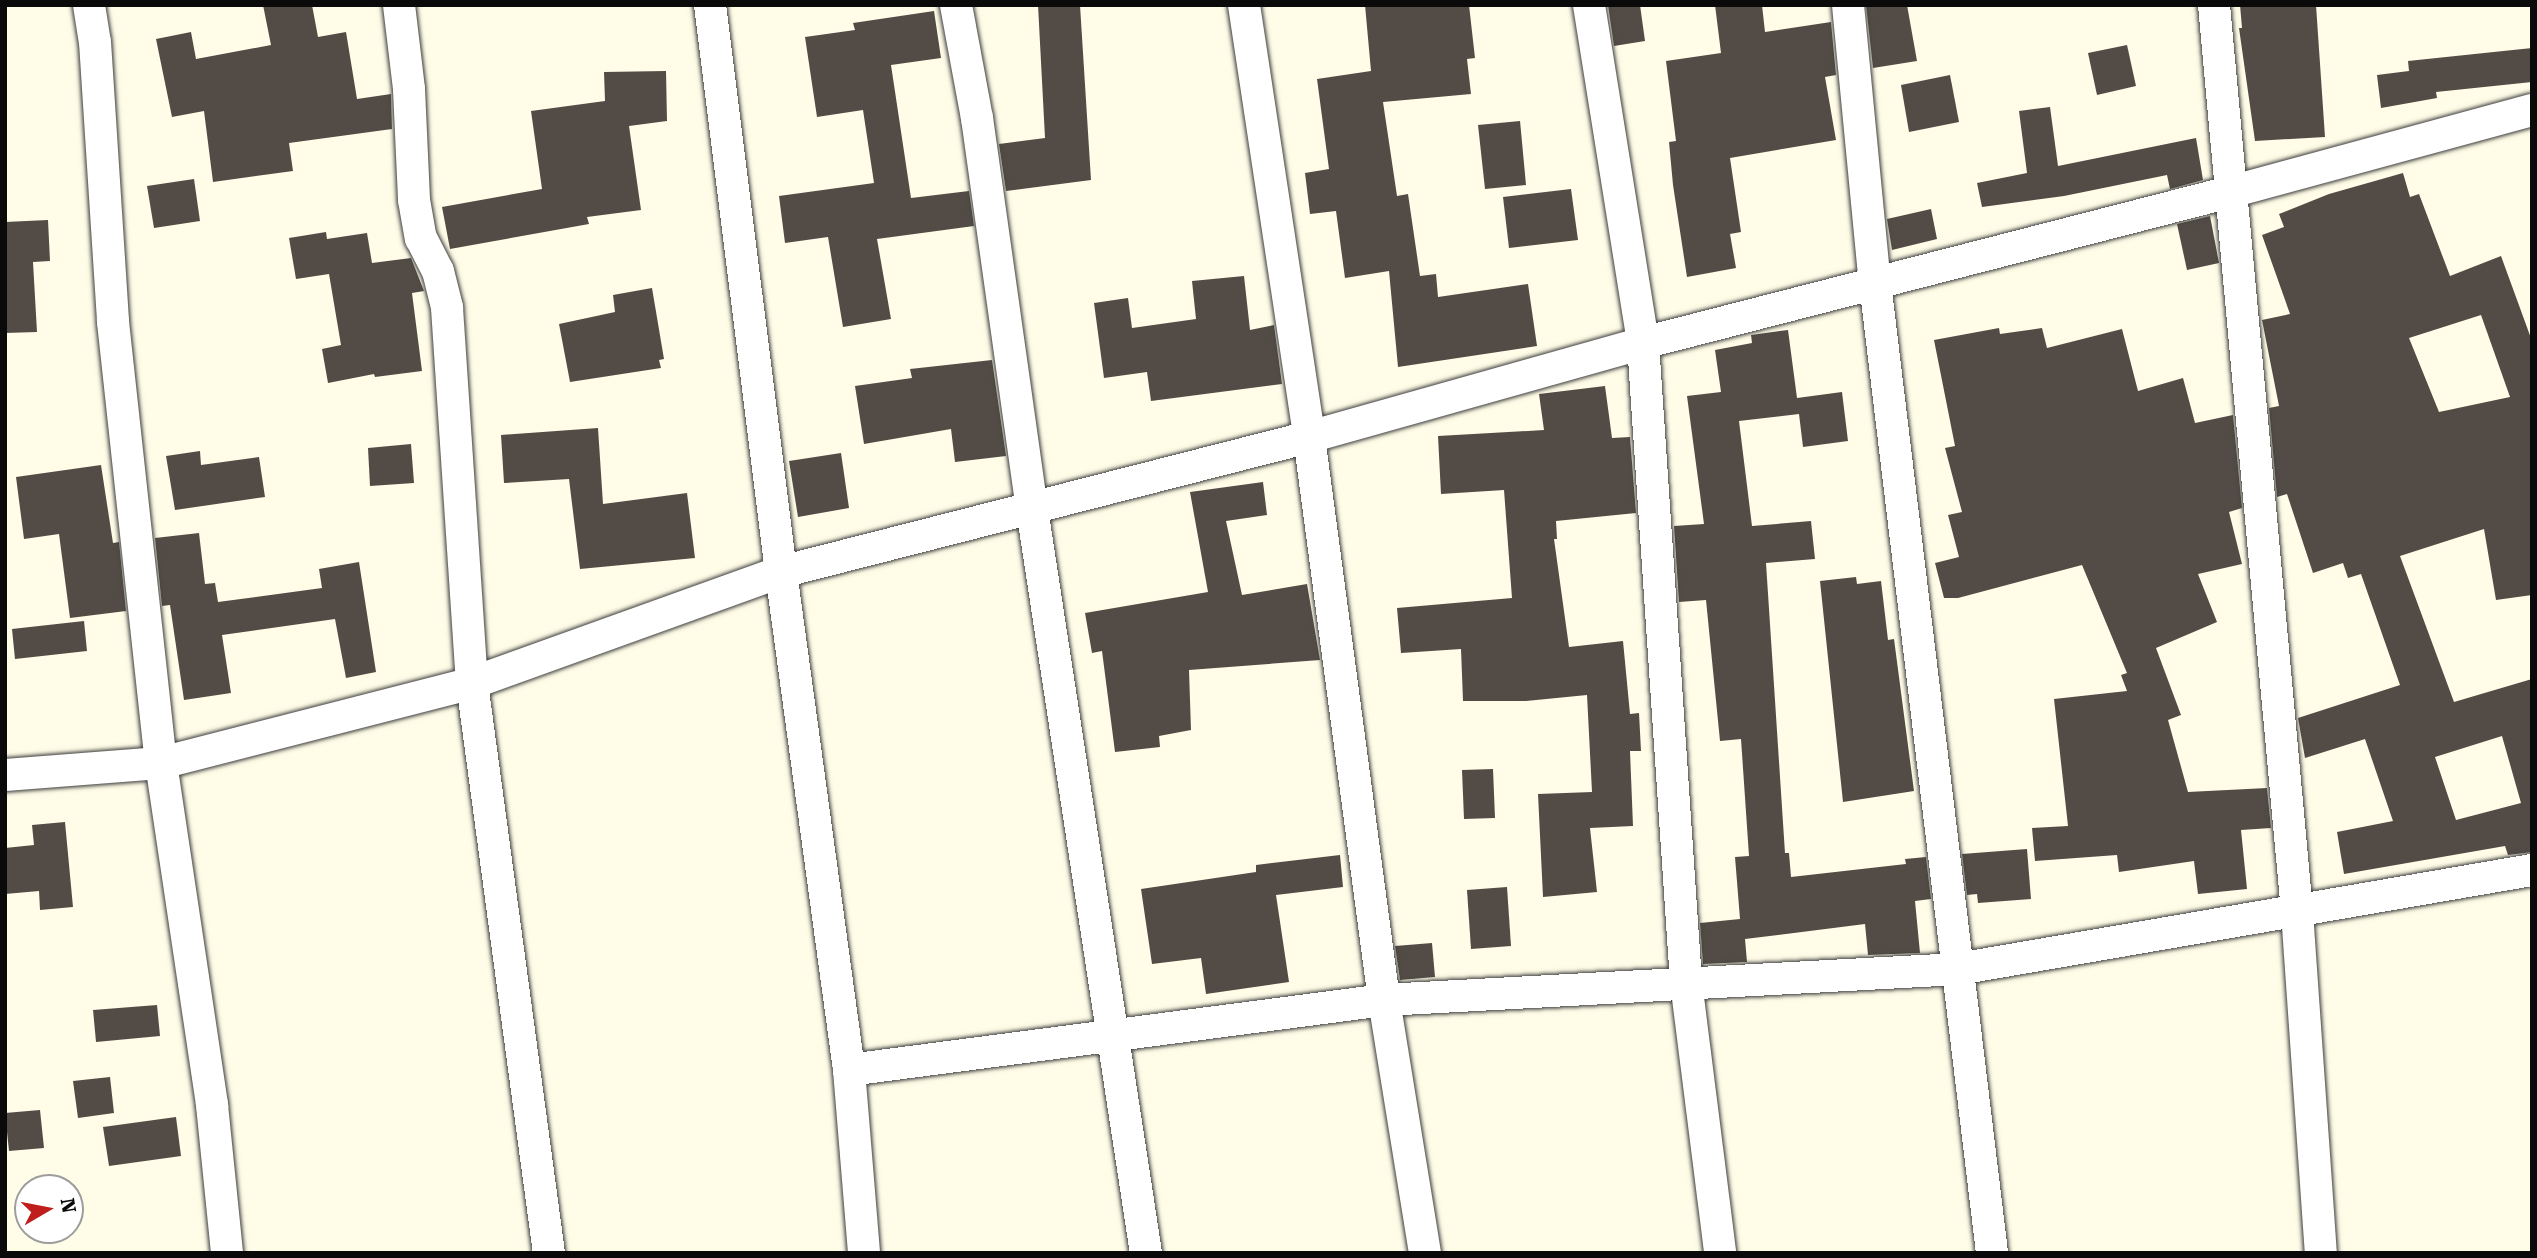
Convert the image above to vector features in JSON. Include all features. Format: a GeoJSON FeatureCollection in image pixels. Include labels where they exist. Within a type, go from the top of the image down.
{"type":"FeatureCollection","features":[{"type":"Feature","properties":{"kind":"street"},"geometry":{"type":"LineString","coordinates":[[89,5],[95,42],[113,322],[162,763],[212,1105],[227,1253]]}},
{"type":"Feature","properties":{"kind":"street"},"geometry":{"type":"LineString","coordinates":[[399,5],[408,89],[414,200],[421,238],[438,271],[447,307],[472,683],[549,1253]]}},
{"type":"Feature","properties":{"kind":"street"},"geometry":{"type":"LineString","coordinates":[[710,5],[781,572],[849,1070],[864,1253]]}},
{"type":"Feature","properties":{"kind":"street"},"geometry":{"type":"LineString","coordinates":[[956,5],[977,118],[1110,1035],[1146,1253]]}},
{"type":"Feature","properties":{"kind":"street"},"geometry":{"type":"LineString","coordinates":[[1244,5],[1309,437],[1384,1000],[1425,1253]]}},
{"type":"Feature","properties":{"kind":"street"},"geometry":{"type":"LineString","coordinates":[[1589,5],[1643,343],[1686,982],[1720,1253]]}},
{"type":"Feature","properties":{"kind":"street"},"geometry":{"type":"LineString","coordinates":[[1848,5],[1875,283],[1992,1253]]}},
{"type":"Feature","properties":{"kind":"street"},"geometry":{"type":"LineString","coordinates":[[2214,5],[2297,912],[2322,1253]]}},
{"type":"Feature","properties":{"kind":"street"},"geometry":{"type":"LineString","coordinates":[[5,775],[162,763],[472,683],[781,572],[1309,437],[1643,343],[2230,192],[2532,110]]}},
{"type":"Feature","properties":{"kind":"street"},"geometry":{"type":"LineString","coordinates":[[849,1070],[1384,1000],[1958,969],[2532,870]]}},
{"type":"Feature","properties":{"kind":"building"},"geometry":{"type":"Polygon","coordinates":[[[263,5],[312,5],[318,37],[346,32],[357,99],[391,94],[392,129],[289,143],[293,171],[213,182],[204,111],[172,117],[156,39],[191,32],[196,59],[271,45],[263,5]]]}},
{"type":"Feature","properties":{"kind":"building"},"geometry":{"type":"Polygon","coordinates":[[[1038,5],[1080,5],[1091,180],[1006,191],[999,144],[1045,138],[1038,5]]]}},
{"type":"Feature","properties":{"kind":"building"},"geometry":{"type":"Polygon","coordinates":[[[1365,5],[1469,5],[1475,58],[1467,59],[1471,94],[1383,102],[1397,196],[1408,194],[1420,276],[1436,274],[1438,297],[1528,284],[1537,346],[1398,367],[1389,271],[1345,278],[1336,211],[1310,214],[1305,173],[1329,169],[1317,79],[1371,71],[1365,5]]]}},
{"type":"Feature","properties":{"kind":"building"},"geometry":{"type":"Polygon","coordinates":[[[1608,5],[1640,5],[1645,41],[1614,46],[1608,5]]]}},
{"type":"Feature","properties":{"kind":"building"},"geometry":{"type":"Polygon","coordinates":[[[1715,5],[1762,5],[1765,32],[1831,22],[1836,75],[1825,77],[1836,140],[1730,158],[1741,232],[1730,234],[1736,268],[1687,277],[1673,185],[1669,142],[1676,141],[1666,61],[1721,53],[1715,5]]]}},
{"type":"Feature","properties":{"kind":"building"},"geometry":{"type":"Polygon","coordinates":[[[1866,5],[1907,5],[1917,61],[1873,68],[1866,5]]]}},
{"type":"Feature","properties":{"kind":"building"},"geometry":{"type":"Polygon","coordinates":[[[2240,5],[2316,5],[2325,137],[2255,141],[2239,28],[2242,28],[2240,5]]]}},
{"type":"Feature","properties":{"kind":"building"},"geometry":{"type":"Polygon","coordinates":[[[934,11],[941,58],[891,65],[911,198],[969,191],[974,226],[877,239],[891,319],[843,327],[828,237],[785,243],[779,196],[874,183],[863,110],[817,117],[805,37],[855,30],[853,23],[934,11]]]}},
{"type":"Feature","properties":{"kind":"building"},"geometry":{"type":"Polygon","coordinates":[[[2127,45],[2136,86],[2097,95],[2088,53],[2127,45]]]}},
{"type":"Feature","properties":{"kind":"building"},"geometry":{"type":"Polygon","coordinates":[[[2532,48],[2532,82],[2436,92],[2437,98],[2381,108],[2377,75],[2409,71],[2408,61],[2532,48]]]}},
{"type":"Feature","properties":{"kind":"building"},"geometry":{"type":"Polygon","coordinates":[[[666,71],[667,121],[629,126],[641,210],[587,217],[589,224],[450,249],[442,207],[542,189],[531,111],[605,101],[604,72],[666,71]]]}},
{"type":"Feature","properties":{"kind":"building"},"geometry":{"type":"Polygon","coordinates":[[[1950,75],[1959,122],[1909,132],[1901,85],[1950,75]]]}},
{"type":"Feature","properties":{"kind":"building"},"geometry":{"type":"Polygon","coordinates":[[[2050,107],[2058,166],[2196,138],[2203,180],[2170,189],[2167,175],[2064,196],[1982,207],[1977,183],[2027,173],[2019,111],[2050,107]]]}},
{"type":"Feature","properties":{"kind":"building"},"geometry":{"type":"Polygon","coordinates":[[[1520,121],[1526,185],[1485,189],[1478,125],[1520,121]]]}},
{"type":"Feature","properties":{"kind":"building"},"geometry":{"type":"Polygon","coordinates":[[[2403,173],[2410,197],[2419,194],[2450,276],[2501,256],[2532,341],[2532,595],[2496,600],[2484,529],[2400,556],[2454,702],[2532,679],[2532,852],[2508,855],[2505,846],[2344,874],[2337,832],[2393,821],[2365,739],[2305,758],[2298,718],[2400,685],[2361,574],[2348,578],[2343,563],[2313,573],[2287,494],[2277,497],[2269,408],[2279,406],[2262,320],[2290,314],[2262,235],[2284,227],[2279,214],[2329,194],[2403,173]],[[2481,315],[2409,338],[2439,412],[2510,397],[2481,315]],[[2502,736],[2435,757],[2456,820],[2521,803],[2502,736]]]}},
{"type":"Feature","properties":{"kind":"building"},"geometry":{"type":"Polygon","coordinates":[[[194,179],[200,221],[154,228],[147,186],[194,179]]]}},
{"type":"Feature","properties":{"kind":"building"},"geometry":{"type":"Polygon","coordinates":[[[1571,189],[1578,240],[1509,248],[1503,197],[1571,189]]]}},
{"type":"Feature","properties":{"kind":"building"},"geometry":{"type":"Polygon","coordinates":[[[1931,209],[1937,239],[1892,250],[1887,219],[1931,209]]]}},
{"type":"Feature","properties":{"kind":"building"},"geometry":{"type":"Polygon","coordinates":[[[2210,216],[2219,263],[2187,270],[2177,224],[2210,216]]]}},
{"type":"Feature","properties":{"kind":"building"},"geometry":{"type":"Polygon","coordinates":[[[48,220],[50,261],[33,262],[37,332],[5,333],[5,222],[48,220]]]}},
{"type":"Feature","properties":{"kind":"building"},"geometry":{"type":"Polygon","coordinates":[[[326,232],[327,239],[367,233],[372,263],[411,258],[424,291],[412,293],[422,371],[375,377],[374,374],[328,383],[322,349],[341,345],[329,274],[296,279],[289,238],[326,232]]]}},
{"type":"Feature","properties":{"kind":"building"},"geometry":{"type":"Polygon","coordinates":[[[1244,276],[1250,330],[1274,325],[1282,384],[1151,401],[1147,372],[1104,378],[1094,303],[1128,298],[1132,328],[1196,319],[1192,281],[1244,276]]]}},
{"type":"Feature","properties":{"kind":"building"},"geometry":{"type":"Polygon","coordinates":[[[652,288],[664,359],[659,360],[661,368],[570,382],[559,324],[615,312],[613,295],[652,288]]]}},
{"type":"Feature","properties":{"kind":"building"},"geometry":{"type":"Polygon","coordinates":[[[1999,328],[2000,334],[2042,328],[2047,348],[2122,329],[2138,391],[2183,378],[2195,423],[2233,415],[2242,508],[2229,512],[2242,564],[2198,574],[2217,622],[2156,648],[2181,715],[2168,720],[2188,792],[2267,788],[2271,828],[2241,830],[2247,889],[2198,894],[2194,861],[2119,872],[2117,855],[2035,861],[2032,828],[2068,826],[2054,699],[2127,691],[2121,675],[2127,673],[2082,565],[1958,598],[1944,598],[1935,563],[1959,557],[1948,515],[1962,512],[1945,448],[1955,446],[1934,340],[1999,328]]]}},
{"type":"Feature","properties":{"kind":"building"},"geometry":{"type":"Polygon","coordinates":[[[1788,330],[1797,398],[1842,392],[1848,441],[1803,447],[1799,414],[1739,421],[1752,526],[1811,521],[1815,559],[1766,563],[1785,853],[1789,853],[1791,877],[1906,864],[1905,859],[1926,857],[1931,899],[1915,901],[1920,953],[1868,955],[1865,924],[1745,939],[1747,962],[1703,964],[1700,923],[1740,919],[1735,857],[1749,856],[1741,739],[1720,741],[1706,600],[1679,602],[1674,526],[1704,524],[1687,396],[1721,392],[1715,350],[1752,343],[1751,335],[1788,330]]]}},
{"type":"Feature","properties":{"kind":"building"},"geometry":{"type":"Polygon","coordinates":[[[992,360],[1006,456],[955,462],[951,429],[864,444],[855,386],[912,378],[910,369],[992,360]]]}},
{"type":"Feature","properties":{"kind":"building"},"geometry":{"type":"Polygon","coordinates":[[[1605,386],[1612,438],[1630,437],[1636,513],[1556,521],[1557,539],[1554,539],[1569,647],[1623,641],[1630,714],[1639,713],[1641,751],[1630,751],[1633,826],[1590,828],[1597,892],[1543,897],[1538,794],[1592,792],[1587,695],[1526,701],[1463,701],[1461,649],[1401,653],[1397,608],[1512,598],[1504,490],[1441,494],[1438,436],[1544,430],[1539,394],[1605,386]]]}},
{"type":"Feature","properties":{"kind":"building"},"geometry":{"type":"Polygon","coordinates":[[[598,428],[603,504],[687,493],[695,558],[580,569],[569,479],[504,483],[501,435],[598,428]]]}},
{"type":"Feature","properties":{"kind":"building"},"geometry":{"type":"Polygon","coordinates":[[[411,444],[414,483],[370,486],[368,448],[411,444]]]}},
{"type":"Feature","properties":{"kind":"building"},"geometry":{"type":"Polygon","coordinates":[[[200,451],[201,465],[259,457],[265,497],[175,510],[166,456],[200,451]]]}},
{"type":"Feature","properties":{"kind":"building"},"geometry":{"type":"Polygon","coordinates":[[[841,453],[849,508],[798,517],[789,461],[841,453]]]}},
{"type":"Feature","properties":{"kind":"building"},"geometry":{"type":"Polygon","coordinates":[[[101,465],[113,543],[119,542],[126,611],[70,618],[59,534],[24,539],[16,477],[101,465]]]}},
{"type":"Feature","properties":{"kind":"building"},"geometry":{"type":"Polygon","coordinates":[[[1263,482],[1267,515],[1226,521],[1242,595],[1307,584],[1320,660],[1189,670],[1191,730],[1159,736],[1160,747],[1115,752],[1102,651],[1092,653],[1085,613],[1208,592],[1190,492],[1263,482]]]}},
{"type":"Feature","properties":{"kind":"building"},"geometry":{"type":"Polygon","coordinates":[[[199,533],[205,584],[215,583],[218,602],[322,588],[319,569],[359,562],[376,672],[346,678],[335,619],[222,635],[231,693],[184,700],[170,605],[162,606],[155,538],[199,533]]]}},
{"type":"Feature","properties":{"kind":"building"},"geometry":{"type":"Polygon","coordinates":[[[1856,577],[1857,584],[1881,581],[1888,640],[1894,639],[1914,791],[1843,802],[1820,581],[1856,577]]]}},
{"type":"Feature","properties":{"kind":"building"},"geometry":{"type":"Polygon","coordinates":[[[84,621],[87,651],[15,659],[12,629],[84,621]]]}},
{"type":"Feature","properties":{"kind":"building"},"geometry":{"type":"Polygon","coordinates":[[[1493,769],[1495,818],[1464,819],[1462,770],[1493,769]]]}},
{"type":"Feature","properties":{"kind":"building"},"geometry":{"type":"Polygon","coordinates":[[[65,822],[73,907],[40,910],[39,891],[5,894],[5,848],[34,845],[32,825],[65,822]]]}},
{"type":"Feature","properties":{"kind":"building"},"geometry":{"type":"Polygon","coordinates":[[[2027,849],[2031,899],[1978,903],[1977,894],[1967,895],[1962,854],[2027,849]]]}},
{"type":"Feature","properties":{"kind":"building"},"geometry":{"type":"Polygon","coordinates":[[[1340,855],[1343,887],[1276,895],[1289,982],[1206,994],[1201,958],[1152,964],[1141,889],[1256,872],[1256,865],[1340,855]]]}},
{"type":"Feature","properties":{"kind":"building"},"geometry":{"type":"Polygon","coordinates":[[[1507,887],[1511,946],[1471,949],[1467,890],[1507,887]]]}},
{"type":"Feature","properties":{"kind":"building"},"geometry":{"type":"Polygon","coordinates":[[[1432,943],[1435,977],[1400,980],[1395,946],[1432,943]]]}},
{"type":"Feature","properties":{"kind":"building"},"geometry":{"type":"Polygon","coordinates":[[[157,1005],[160,1036],[96,1042],[93,1010],[157,1005]]]}},
{"type":"Feature","properties":{"kind":"building"},"geometry":{"type":"Polygon","coordinates":[[[110,1077],[114,1113],[78,1118],[73,1081],[110,1077]]]}},
{"type":"Feature","properties":{"kind":"building"},"geometry":{"type":"Polygon","coordinates":[[[40,1110],[44,1148],[9,1151],[5,1113],[40,1110]]]}},
{"type":"Feature","properties":{"kind":"building"},"geometry":{"type":"Polygon","coordinates":[[[176,1117],[181,1156],[109,1166],[103,1127],[176,1117]]]}}]}
